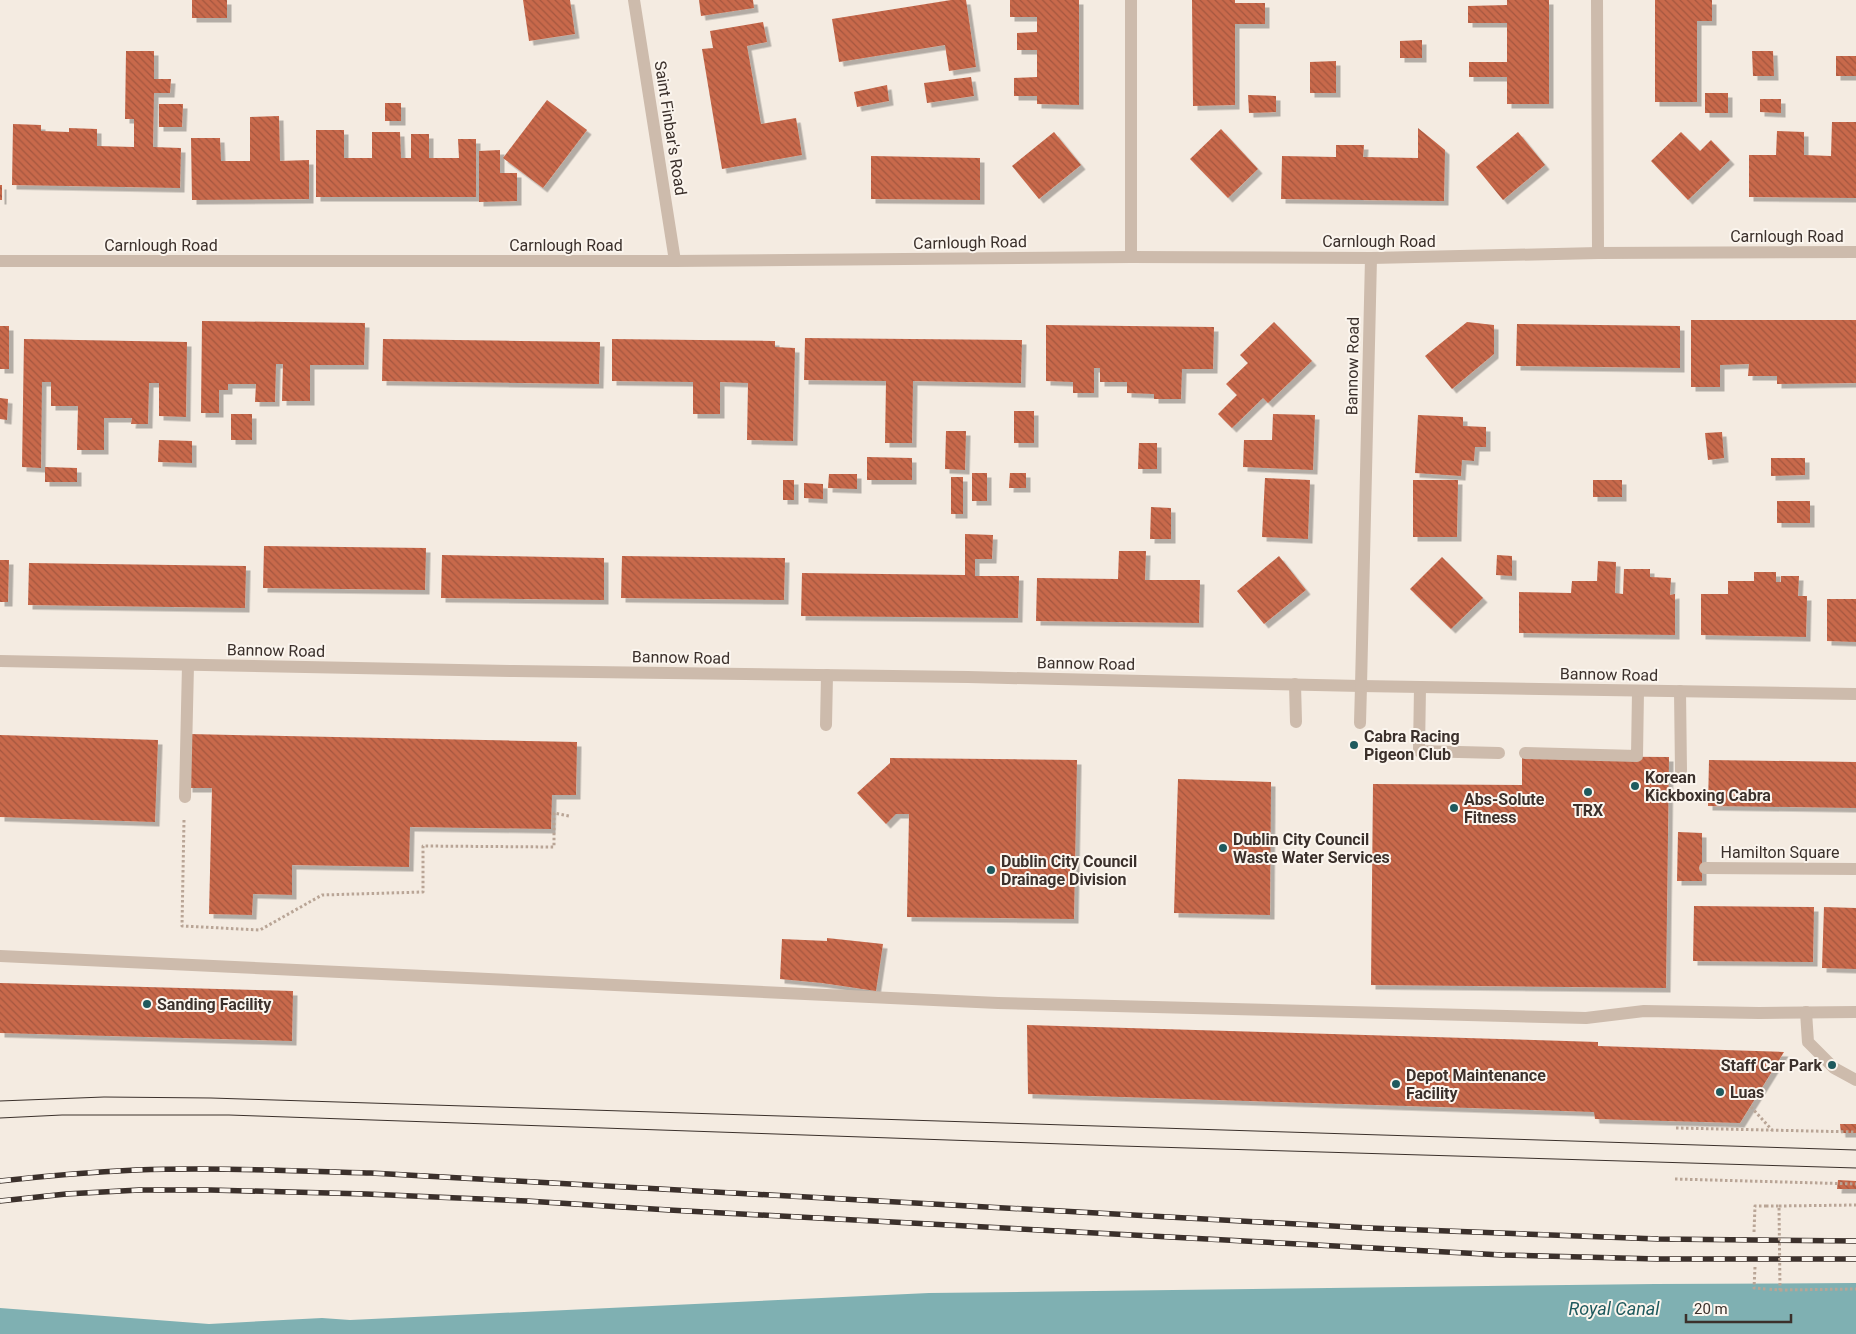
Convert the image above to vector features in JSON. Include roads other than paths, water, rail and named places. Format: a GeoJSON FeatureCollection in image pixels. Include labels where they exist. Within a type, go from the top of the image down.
{"type":"FeatureCollection","features":[{"type":"Feature","properties":{"kind":"street","name":"Saint Finbar's Road"},"geometry":{"type":"LineString","coordinates":[[634,0],[675,261]]}},
{"type":"Feature","properties":{"kind":"street"},"geometry":{"type":"LineString","coordinates":[[1131,0],[1131,257]]}},
{"type":"Feature","properties":{"kind":"street"},"geometry":{"type":"LineString","coordinates":[[1597,0],[1598,253]]}},
{"type":"Feature","properties":{"kind":"street","name":"Carnlough Road"},"geometry":{"type":"LineString","coordinates":[[0,261],[675,261],[1131,257],[1371,258],[1598,253],[1856,252]]}},
{"type":"Feature","properties":{"kind":"street","name":"Bannow Road"},"geometry":{"type":"LineString","coordinates":[[1361,686],[1371,258]]}},
{"type":"Feature","properties":{"kind":"street","name":"Bannow Road"},"geometry":{"type":"LineString","coordinates":[[0,662],[1856,694]]}},
{"type":"Feature","properties":{"kind":"street"},"geometry":{"type":"LineString","coordinates":[[185,797],[188,665]]}},
{"type":"Feature","properties":{"kind":"street"},"geometry":{"type":"LineString","coordinates":[[826,725],[827,675]]}},
{"type":"Feature","properties":{"kind":"street"},"geometry":{"type":"LineString","coordinates":[[1296,684],[1296,722]]}},
{"type":"Feature","properties":{"kind":"street"},"geometry":{"type":"LineString","coordinates":[[1360,723],[1361,686]]}},
{"type":"Feature","properties":{"kind":"street"},"geometry":{"type":"LineString","coordinates":[[1420,687],[1418,751],[1499,753]]}},
{"type":"Feature","properties":{"kind":"street"},"geometry":{"type":"LineString","coordinates":[[1525,753],[1637,756],[1638,691]]}},
{"type":"Feature","properties":{"kind":"street"},"geometry":{"type":"LineString","coordinates":[[1680,691],[1681,771]]}},
{"type":"Feature","properties":{"kind":"street","name":"Hamilton Square"},"geometry":{"type":"LineString","coordinates":[[1705,868],[1856,869]]}},
{"type":"Feature","properties":{"kind":"street"},"geometry":{"type":"LineString","coordinates":[[0,956],[998,1003],[1586,1018],[1644,1010],[1759,1013],[1856,1012]]}},
{"type":"Feature","properties":{"kind":"street"},"geometry":{"type":"LineString","coordinates":[[1806,1012],[1808,1042],[1834,1068],[1856,1080]]}},
{"type":"Feature","properties":{"kind":"water","name":"Royal Canal"},"geometry":{"type":"Polygon","coordinates":[[[1856,1283],[1856,1334],[0,1334],[0,1308],[209,1324],[322,1318],[350,1320],[929,1293],[1856,1283]]]}},
{"type":"Feature","properties":{"kind":"tram line"},"geometry":{"type":"LineString","coordinates":[[0,1101],[104,1097],[211,1098],[1856,1150]]}},
{"type":"Feature","properties":{"kind":"tram line"},"geometry":{"type":"LineString","coordinates":[[0,1118],[62,1115],[229,1115],[1121,1146],[1856,1168]]}},
{"type":"Feature","properties":{"kind":"railway"},"geometry":{"type":"LineString","coordinates":[[0,1181],[85,1173],[165,1169],[371,1173],[1369,1228],[1658,1239],[1856,1241]]}},
{"type":"Feature","properties":{"kind":"railway"},"geometry":{"type":"LineString","coordinates":[[0,1201],[66,1194],[139,1190],[366,1194],[527,1201],[1502,1255],[1658,1259],[1856,1259]]}},
{"type":"Feature","properties":{"kind":"place","name":"Cabra Racing Pigeon Club"},"geometry":{"type":"Point","coordinates":[1354,745]}},
{"type":"Feature","properties":{"kind":"place","name":"Korean Kickboxing Cabra"},"geometry":{"type":"Point","coordinates":[1635,786]}},
{"type":"Feature","properties":{"kind":"place","name":"TRX"},"geometry":{"type":"Point","coordinates":[1588,792]}},
{"type":"Feature","properties":{"kind":"place","name":"Abs-Solute Fitness"},"geometry":{"type":"Point","coordinates":[1454,808]}},
{"type":"Feature","properties":{"kind":"place","name":"Dublin City Council Waste Water Services"},"geometry":{"type":"Point","coordinates":[1223,848]}},
{"type":"Feature","properties":{"kind":"place","name":"Dublin City Council Drainage Division"},"geometry":{"type":"Point","coordinates":[991,870]}},
{"type":"Feature","properties":{"kind":"place","name":"Sanding Facility"},"geometry":{"type":"Point","coordinates":[147,1004]}},
{"type":"Feature","properties":{"kind":"place","name":"Staff Car Park"},"geometry":{"type":"Point","coordinates":[1832,1065]}},
{"type":"Feature","properties":{"kind":"place","name":"Depot Maintenance Facility"},"geometry":{"type":"Point","coordinates":[1396,1084]}},
{"type":"Feature","properties":{"kind":"place","name":"Luas"},"geometry":{"type":"Point","coordinates":[1720,1092]}}]}
